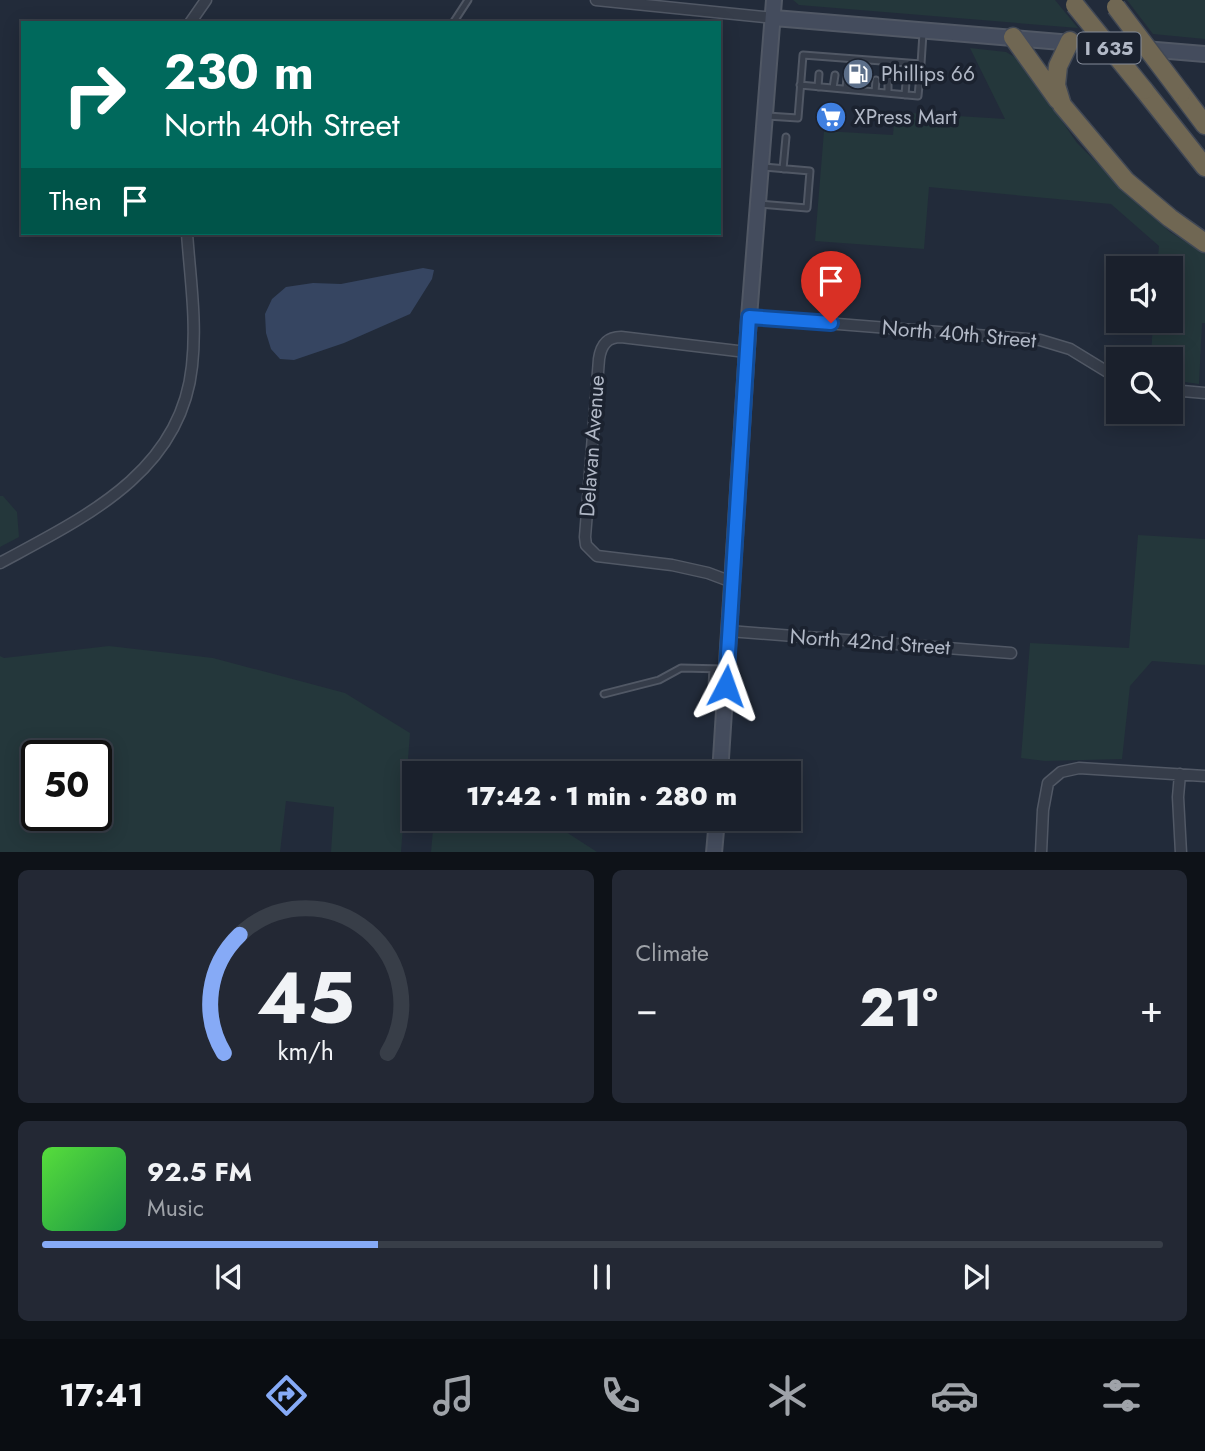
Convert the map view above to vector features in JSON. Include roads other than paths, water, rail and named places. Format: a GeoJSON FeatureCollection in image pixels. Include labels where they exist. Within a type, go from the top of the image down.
{"type":"FeatureCollection","features":[{"type":"Feature","properties":{"kind":"highway","name":"I 635"},"geometry":{"type":"LineString","coordinates":[[1073,3],[1205,167]]}},
{"type":"Feature","properties":{"kind":"highway","name":"I 635"},"geometry":{"type":"LineString","coordinates":[[1113,4],[1205,125]]}},
{"type":"Feature","properties":{"kind":"highway"},"geometry":{"type":"LineString","coordinates":[[1013,37],[1062,105],[1126,181],[1205,243]]}},
{"type":"Feature","properties":{"kind":"highway"},"geometry":{"type":"LineString","coordinates":[[1062,105],[1056,85],[1058,66],[1070,41]]}},
{"type":"Feature","properties":{"kind":"main road"},"geometry":{"type":"LineString","coordinates":[[721,761],[724,702],[720,669],[729,631],[746,352],[774,0]]}},
{"type":"Feature","properties":{"kind":"main road"},"geometry":{"type":"LineString","coordinates":[[774,18],[1205,54]]}},
{"type":"Feature","properties":{"kind":"main road"},"geometry":{"type":"LineString","coordinates":[[714,852],[715,831]]}},
{"type":"Feature","properties":{"kind":"street"},"geometry":{"type":"LineString","coordinates":[[191,21],[206,0]]}},
{"type":"Feature","properties":{"kind":"street"},"geometry":{"type":"LineString","coordinates":[[596,0],[774,18]]}},
{"type":"Feature","properties":{"kind":"street"},"geometry":{"type":"LineString","coordinates":[[0,563],[108,501],[150,461],[175,425],[192,366],[194,321],[187,235]]}},
{"type":"Feature","properties":{"kind":"street","name":"North 40th Street"},"geometry":{"type":"LineString","coordinates":[[749,317],[1040,340],[1070,349],[1106,371]]}},
{"type":"Feature","properties":{"kind":"street","name":"Delavan Avenue"},"geometry":{"type":"LineString","coordinates":[[732,582],[673,565],[597,556],[589,550],[585,537],[599,359],[605,342],[621,337],[746,352]]}},
{"type":"Feature","properties":{"kind":"street"},"geometry":{"type":"LineString","coordinates":[[1183,391],[1205,393]]}},
{"type":"Feature","properties":{"kind":"street","name":"North 42nd Street"},"geometry":{"type":"LineString","coordinates":[[729,631],[1011,653]]}},
{"type":"Feature","properties":{"kind":"street"},"geometry":{"type":"LineString","coordinates":[[1041,852],[1043,810],[1048,783],[1061,772],[1079,768],[1205,776]]}},
{"type":"Feature","properties":{"kind":"street"},"geometry":{"type":"LineString","coordinates":[[1180,774],[1178,797],[1181,852]]}},
{"type":"Feature","properties":{"kind":"lane"},"geometry":{"type":"LineString","coordinates":[[454,21],[468,0]]}},
{"type":"Feature","properties":{"kind":"lane"},"geometry":{"type":"LineString","coordinates":[[800,85],[918,96],[923,30]]}},
{"type":"Feature","properties":{"kind":"lane"},"geometry":{"type":"LineString","coordinates":[[765,116],[798,118],[803,55],[821,60],[863,63],[878,61],[890,65],[921,64]]}},
{"type":"Feature","properties":{"kind":"lane"},"geometry":{"type":"LineString","coordinates":[[877,68],[878,61]]}},
{"type":"Feature","properties":{"kind":"lane"},"geometry":{"type":"LineString","coordinates":[[907,71],[908,63]]}},
{"type":"Feature","properties":{"kind":"lane"},"geometry":{"type":"LineString","coordinates":[[818,86],[820,74]]}},
{"type":"Feature","properties":{"kind":"lane"},"geometry":{"type":"LineString","coordinates":[[834,88],[835,75]]}},
{"type":"Feature","properties":{"kind":"lane"},"geometry":{"type":"LineString","coordinates":[[846,89],[847,77]]}},
{"type":"Feature","properties":{"kind":"lane"},"geometry":{"type":"LineString","coordinates":[[861,90],[862,78]]}},
{"type":"Feature","properties":{"kind":"lane"},"geometry":{"type":"LineString","coordinates":[[875,92],[876,80]]}},
{"type":"Feature","properties":{"kind":"lane"},"geometry":{"type":"LineString","coordinates":[[888,81],[888,93]]}},
{"type":"Feature","properties":{"kind":"lane"},"geometry":{"type":"LineString","coordinates":[[905,95],[906,82]]}},
{"type":"Feature","properties":{"kind":"lane"},"geometry":{"type":"LineString","coordinates":[[783,169],[786,137]]}},
{"type":"Feature","properties":{"kind":"lane"},"geometry":{"type":"LineString","coordinates":[[758,204],[807,208],[810,171],[761,167]]}},
{"type":"Feature","properties":{"kind":"lane"},"geometry":{"type":"LineString","coordinates":[[604,694],[659,680],[681,668],[720,669]]}},
{"type":"Feature","properties":{"kind":"water"},"geometry":{"type":"Polygon","coordinates":[[[423,268],[434,270],[432,279],[410,314],[344,343],[294,360],[280,359],[271,349],[266,333],[265,314],[272,299],[286,287],[313,283],[341,284],[423,268]]]}},
{"type":"Feature","properties":{"kind":"place","name":"Phillips 66"},"geometry":{"type":"Point","coordinates":[858,74]}},
{"type":"Feature","properties":{"kind":"place","name":"XPress Mart"},"geometry":{"type":"Point","coordinates":[831,117]}}]}
